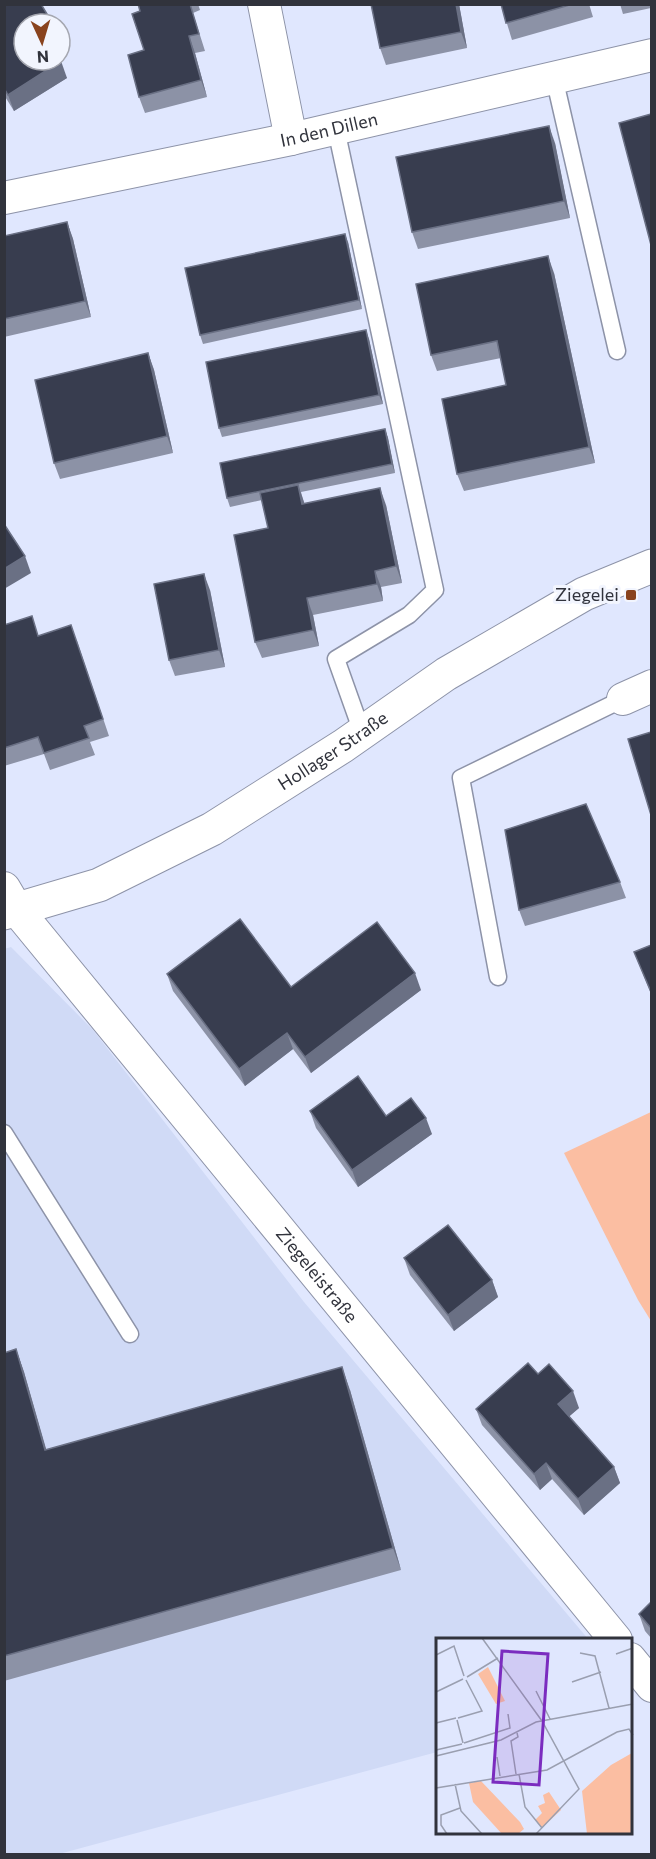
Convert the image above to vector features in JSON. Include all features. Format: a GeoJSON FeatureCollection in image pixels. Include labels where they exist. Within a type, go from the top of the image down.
{"type":"FeatureCollection","features":[{"type":"Feature","properties":{"kind":"main road","name":"Hollager Straße"},"geometry":{"type":"LineString","coordinates":[[9,904],[99,885],[212,829],[362,732],[446,674],[584,594],[651,566]]}},
{"type":"Feature","properties":{"kind":"street"},"geometry":{"type":"LineString","coordinates":[[264,4],[291,139]]}},
{"type":"Feature","properties":{"kind":"street","name":"In den Dillen"},"geometry":{"type":"LineString","coordinates":[[4,198],[291,139],[651,56]]}},
{"type":"Feature","properties":{"kind":"street"},"geometry":{"type":"LineString","coordinates":[[623,699],[651,686]]}},
{"type":"Feature","properties":{"kind":"street","name":"Ziegeleistraße"},"geometry":{"type":"LineString","coordinates":[[9,904],[614,1638]]}},
{"type":"Feature","properties":{"kind":"street"},"geometry":{"type":"LineString","coordinates":[[632,1662],[651,1686]]}},
{"type":"Feature","properties":{"kind":"lane"},"geometry":{"type":"LineString","coordinates":[[554,77],[617,351]]}},
{"type":"Feature","properties":{"kind":"lane"},"geometry":{"type":"LineString","coordinates":[[336,129],[435,590],[409,615],[336,659],[362,732]]}},
{"type":"Feature","properties":{"kind":"lane"},"geometry":{"type":"LineString","coordinates":[[498,977],[462,778],[623,699]]}},
{"type":"Feature","properties":{"kind":"lane"},"geometry":{"type":"LineString","coordinates":[[4,1133],[130,1334]]}},
{"type":"Feature","properties":{"kind":"shaded area"},"geometry":{"type":"Polygon","coordinates":[[[11,947],[93,1030],[304,1302],[587,1638],[436,1638],[436,1752],[59,1854],[5,1854],[4,949],[11,947]]]}},
{"type":"Feature","properties":{"kind":"shaded area"},"geometry":{"type":"Polygon","coordinates":[[[651,1112],[651,1321],[638,1300],[564,1153],[651,1112]]]}},
{"type":"Feature","properties":{"kind":"building"},"geometry":{"type":"Polygon","coordinates":[[[4,4],[41,4],[46,12],[12,12],[12,72],[44,72],[8,95],[4,88],[4,4]]]}},
{"type":"Feature","properties":{"kind":"building"},"geometry":{"type":"Polygon","coordinates":[[[138,4],[190,4],[199,34],[189,36],[201,80],[139,97],[128,55],[144,50],[132,14],[140,11],[138,4]]]}},
{"type":"Feature","properties":{"kind":"building"},"geometry":{"type":"Polygon","coordinates":[[[371,4],[456,4],[461,32],[380,48],[371,4]]]}},
{"type":"Feature","properties":{"kind":"building"},"geometry":{"type":"Polygon","coordinates":[[[501,4],[573,4],[506,23],[501,4]]]}},
{"type":"Feature","properties":{"kind":"building"},"geometry":{"type":"Polygon","coordinates":[[[651,114],[651,245],[619,123],[651,114]]]}},
{"type":"Feature","properties":{"kind":"building"},"geometry":{"type":"Polygon","coordinates":[[[549,126],[564,201],[412,232],[396,157],[549,126]]]}},
{"type":"Feature","properties":{"kind":"building"},"geometry":{"type":"Polygon","coordinates":[[[67,222],[85,301],[4,319],[4,236],[67,222]]]}},
{"type":"Feature","properties":{"kind":"building"},"geometry":{"type":"Polygon","coordinates":[[[345,234],[359,300],[200,335],[185,268],[345,234]]]}},
{"type":"Feature","properties":{"kind":"building"},"geometry":{"type":"Polygon","coordinates":[[[548,256],[589,447],[457,474],[442,399],[506,385],[497,341],[431,355],[416,284],[548,256]]]}},
{"type":"Feature","properties":{"kind":"building"},"geometry":{"type":"Polygon","coordinates":[[[366,330],[379,395],[219,428],[206,362],[366,330]]]}},
{"type":"Feature","properties":{"kind":"building"},"geometry":{"type":"Polygon","coordinates":[[[148,353],[167,436],[54,463],[35,380],[148,353]]]}},
{"type":"Feature","properties":{"kind":"building"},"geometry":{"type":"Polygon","coordinates":[[[385,429],[392,464],[227,498],[220,463],[385,429]]]}},
{"type":"Feature","properties":{"kind":"building"},"geometry":{"type":"Polygon","coordinates":[[[298,485],[302,504],[380,488],[396,566],[375,571],[377,584],[307,598],[313,630],[255,642],[234,535],[268,528],[260,493],[298,485]]]}},
{"type":"Feature","properties":{"kind":"building"},"geometry":{"type":"Polygon","coordinates":[[[4,524],[25,556],[4,569],[4,524]]]}},
{"type":"Feature","properties":{"kind":"building"},"geometry":{"type":"Polygon","coordinates":[[[204,574],[219,650],[169,660],[154,584],[204,574]]]}},
{"type":"Feature","properties":{"kind":"building"},"geometry":{"type":"Polygon","coordinates":[[[32,616],[38,636],[71,625],[103,719],[84,726],[89,738],[44,753],[38,737],[4,748],[4,625],[32,616]]]}},
{"type":"Feature","properties":{"kind":"building"},"geometry":{"type":"Polygon","coordinates":[[[651,732],[651,815],[628,739],[651,732]]]}},
{"type":"Feature","properties":{"kind":"building"},"geometry":{"type":"Polygon","coordinates":[[[586,804],[620,882],[519,910],[505,830],[586,804]]]}},
{"type":"Feature","properties":{"kind":"building"},"geometry":{"type":"Polygon","coordinates":[[[240,919],[291,987],[377,922],[415,973],[305,1057],[287,1033],[239,1069],[167,974],[240,919]]]}},
{"type":"Feature","properties":{"kind":"building"},"geometry":{"type":"Polygon","coordinates":[[[651,945],[651,992],[634,952],[651,945]]]}},
{"type":"Feature","properties":{"kind":"building"},"geometry":{"type":"Polygon","coordinates":[[[358,1076],[386,1116],[411,1098],[426,1118],[352,1170],[310,1111],[358,1076]]]}},
{"type":"Feature","properties":{"kind":"building"},"geometry":{"type":"Polygon","coordinates":[[[448,1225],[492,1280],[448,1315],[404,1258],[448,1225]]]}},
{"type":"Feature","properties":{"kind":"building"},"geometry":{"type":"Polygon","coordinates":[[[16,1349],[45,1450],[342,1367],[393,1548],[4,1656],[4,1353],[16,1349]]]}},
{"type":"Feature","properties":{"kind":"building"},"geometry":{"type":"Polygon","coordinates":[[[528,1363],[538,1374],[549,1364],[573,1391],[558,1404],[614,1467],[578,1499],[546,1463],[534,1474],[476,1409],[528,1363]]]}},
{"type":"Feature","properties":{"kind":"building"},"geometry":{"type":"Polygon","coordinates":[[[651,1602],[651,1628],[639,1614],[651,1602]]]}},
{"type":"Feature","properties":{"kind":"place","name":"Ziegelei"},"geometry":{"type":"Point","coordinates":[631,595]}}]}
